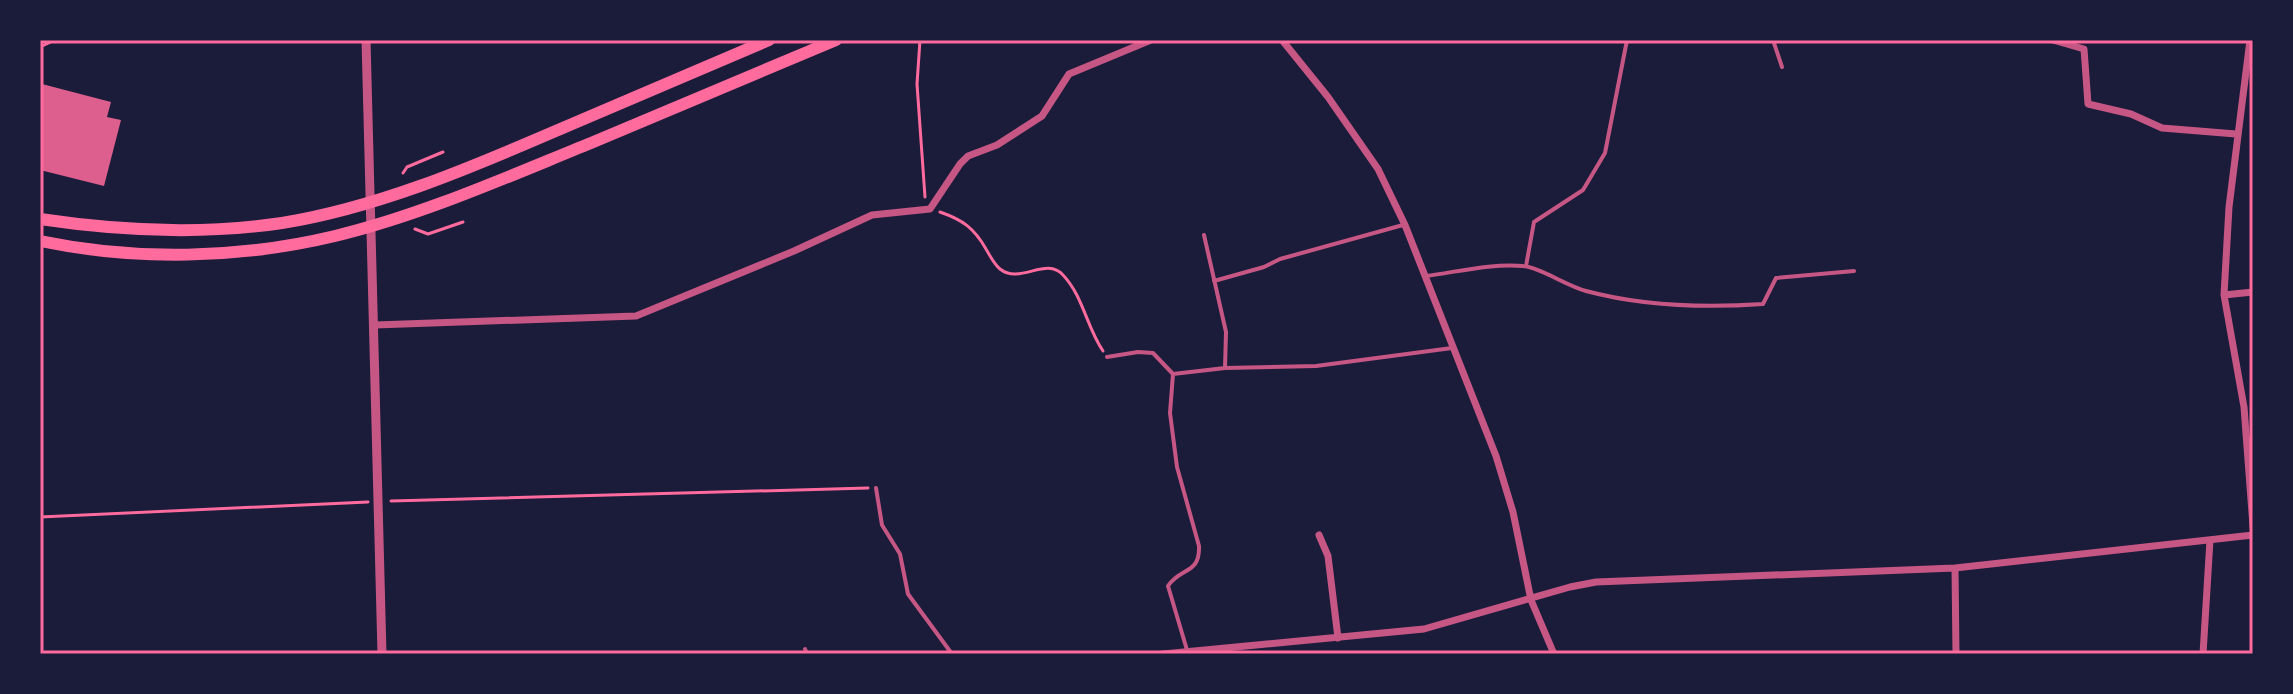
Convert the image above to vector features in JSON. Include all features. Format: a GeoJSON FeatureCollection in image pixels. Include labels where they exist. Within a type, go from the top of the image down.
{"type":"FeatureCollection","features":[{"type":"Feature","properties":{"kind":"highway"},"geometry":{"type":"LineString","coordinates":[[40,219],[92,227],[162,230],[226,228],[294,220],[370,201],[514,149],[769,40]]}},
{"type":"Feature","properties":{"kind":"highway"},"geometry":{"type":"LineString","coordinates":[[40,241],[108,251],[170,255],[239,252],[296,244],[371,226],[496,182],[836,40]]}},
{"type":"Feature","properties":{"kind":"street"},"geometry":{"type":"LineString","coordinates":[[367,40],[382,654]]}},
{"type":"Feature","properties":{"kind":"street"},"geometry":{"type":"LineString","coordinates":[[375,325],[636,316],[794,251],[872,215],[930,209],[968,156],[997,145],[1042,116],[1069,74],[1151,40]]}},
{"type":"Feature","properties":{"kind":"street"},"geometry":{"type":"LineString","coordinates":[[1282,40],[1328,97],[1378,169],[1405,225],[1496,456],[1513,512],[1531,600],[1554,654]]}},
{"type":"Feature","properties":{"kind":"street"},"geometry":{"type":"LineString","coordinates":[[2053,40],[2084,49],[2088,104],[2131,114],[2162,128],[2236,134]]}},
{"type":"Feature","properties":{"kind":"street"},"geometry":{"type":"LineString","coordinates":[[2250,40],[2236,134],[2224,295],[2244,407],[2253,526]]}},
{"type":"Feature","properties":{"kind":"street"},"geometry":{"type":"LineString","coordinates":[[2224,295],[2253,292]]}},
{"type":"Feature","properties":{"kind":"street"},"geometry":{"type":"LineString","coordinates":[[1319,535],[1328,556],[1338,638]]}},
{"type":"Feature","properties":{"kind":"street"},"geometry":{"type":"LineString","coordinates":[[1163,654],[1424,629],[1596,582],[1955,568],[2253,535]]}},
{"type":"Feature","properties":{"kind":"street"},"geometry":{"type":"LineString","coordinates":[[2203,654],[2210,540]]}},
{"type":"Feature","properties":{"kind":"street"},"geometry":{"type":"LineString","coordinates":[[1955,568],[1956,654]]}},
{"type":"Feature","properties":{"kind":"lane"},"geometry":{"type":"LineString","coordinates":[[1526,266],[1534,222],[1583,190],[1605,153],[1627,40]]}},
{"type":"Feature","properties":{"kind":"lane"},"geometry":{"type":"LineString","coordinates":[[1773,40],[1782,67]]}},
{"type":"Feature","properties":{"kind":"lane"},"geometry":{"type":"LineString","coordinates":[[1214,281],[1264,267],[1280,259],[1405,225]]}},
{"type":"Feature","properties":{"kind":"lane"},"geometry":{"type":"LineString","coordinates":[[1204,235],[1226,332],[1225,368]]}},
{"type":"Feature","properties":{"kind":"lane"},"geometry":{"type":"LineString","coordinates":[[1426,276],[1526,266],[1587,292],[1676,306],[1763,304],[1776,278],[1854,271]]}},
{"type":"Feature","properties":{"kind":"lane"},"geometry":{"type":"LineString","coordinates":[[1173,374],[1225,368],[1316,366],[1454,348]]}},
{"type":"Feature","properties":{"kind":"lane"},"geometry":{"type":"LineString","coordinates":[[1107,357],[1153,353],[1173,374],[1170,413],[1177,467],[1199,546],[1196,564],[1168,586],[1188,653]]}},
{"type":"Feature","properties":{"kind":"lane"},"geometry":{"type":"LineString","coordinates":[[876,488],[882,525],[900,554],[908,594],[952,654]]}},
{"type":"Feature","properties":{"kind":"path"},"geometry":{"type":"LineString","coordinates":[[40,47],[55,40]]}},
{"type":"Feature","properties":{"kind":"path"},"geometry":{"type":"LineString","coordinates":[[920,40],[917,84],[925,197],[930,209],[969,224],[997,267],[1005,272],[1027,274],[1053,268],[1063,274],[1107,357]]}},
{"type":"Feature","properties":{"kind":"path"},"geometry":{"type":"LineString","coordinates":[[403,173],[407,167],[443,152]]}},
{"type":"Feature","properties":{"kind":"path"},"geometry":{"type":"LineString","coordinates":[[415,229],[428,234],[463,222]]}},
{"type":"Feature","properties":{"kind":"path"},"geometry":{"type":"LineString","coordinates":[[40,517],[379,501],[876,488]]}},
{"type":"Feature","properties":{"kind":"building"},"geometry":{"type":"Polygon","coordinates":[[[42,84],[111,102],[107,117],[121,120],[104,186],[40,170],[42,84]]]}}]}
